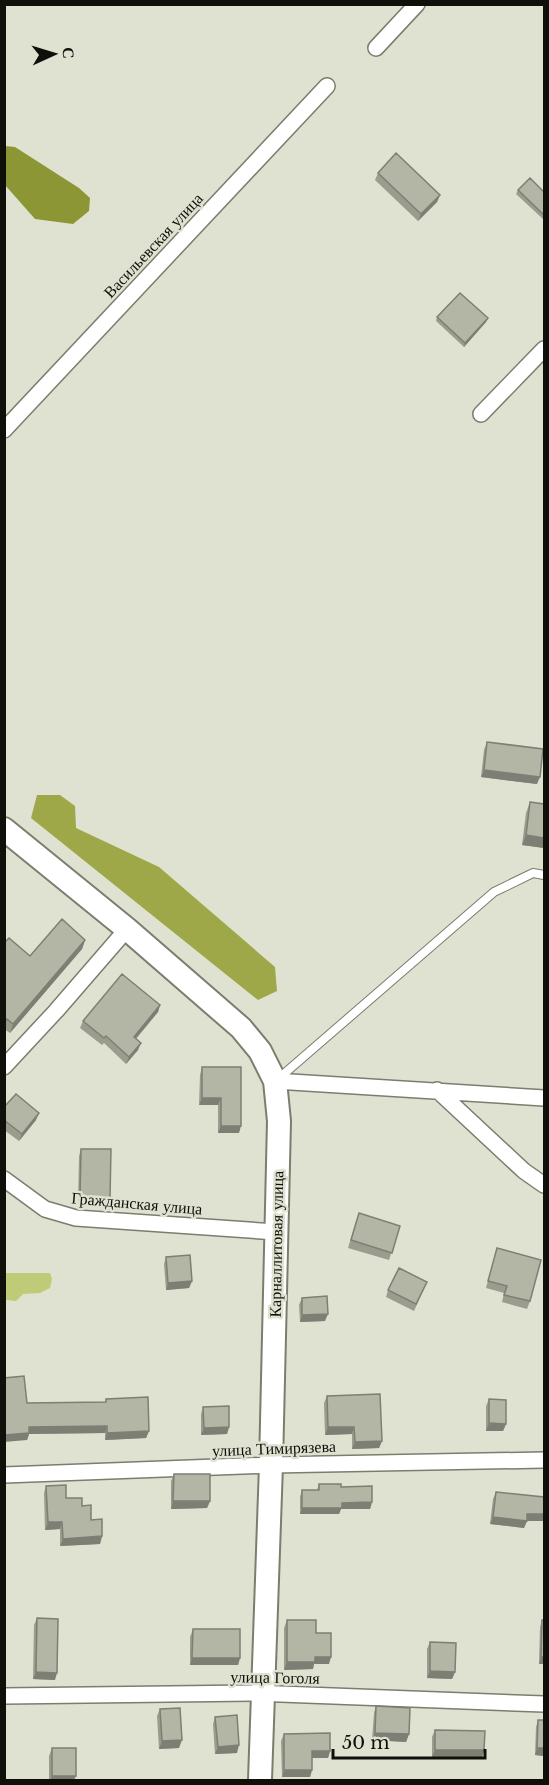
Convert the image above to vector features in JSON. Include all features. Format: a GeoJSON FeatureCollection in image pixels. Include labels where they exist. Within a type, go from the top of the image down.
{"type":"FeatureCollection","features":[{"type":"Feature","properties":{"kind":"street"},"geometry":{"type":"LineString","coordinates":[[376,48],[417,4]]}},
{"type":"Feature","properties":{"kind":"street","name":"Васильевская улица"},"geometry":{"type":"LineString","coordinates":[[4,430],[327,86]]}},
{"type":"Feature","properties":{"kind":"street"},"geometry":{"type":"LineString","coordinates":[[481,414],[544,349]]}},
{"type":"Feature","properties":{"kind":"street","name":"Карналлитовая улица"},"geometry":{"type":"LineString","coordinates":[[4,828],[127,929],[241,1028],[261,1050],[275,1082],[279,1121],[271,1465],[260,1780]]}},
{"type":"Feature","properties":{"kind":"street"},"geometry":{"type":"LineString","coordinates":[[4,1067],[127,929]]}},
{"type":"Feature","properties":{"kind":"street"},"geometry":{"type":"LineString","coordinates":[[275,1082],[544,1098]]}},
{"type":"Feature","properties":{"kind":"street"},"geometry":{"type":"LineString","coordinates":[[437,1090],[524,1171],[544,1185]]}},
{"type":"Feature","properties":{"kind":"street","name":"Гражданская улица"},"geometry":{"type":"LineString","coordinates":[[4,1179],[45,1209],[76,1218],[276,1232]]}},
{"type":"Feature","properties":{"kind":"street","name":"улица Тимирязева"},"geometry":{"type":"LineString","coordinates":[[4,1474],[271,1465],[544,1460]]}},
{"type":"Feature","properties":{"kind":"street","name":"улица Гоголя"},"geometry":{"type":"LineString","coordinates":[[4,1696],[263,1694],[544,1704]]}},
{"type":"Feature","properties":{"kind":"lane"},"geometry":{"type":"LineString","coordinates":[[275,1082],[494,892],[533,873],[544,875]]}},
{"type":"Feature","properties":{"kind":"shaded area"},"geometry":{"type":"Polygon","coordinates":[[[5,146],[15,147],[79,188],[90,198],[89,211],[73,224],[35,219],[5,185],[5,146]]]}},
{"type":"Feature","properties":{"kind":"shaded area"},"geometry":{"type":"Polygon","coordinates":[[[37,795],[60,795],[75,806],[76,828],[159,867],[275,967],[277,991],[258,1000],[31,818],[37,795]]]}},
{"type":"Feature","properties":{"kind":"shaded area"},"geometry":{"type":"Polygon","coordinates":[[[5,1273],[50,1273],[52,1279],[50,1288],[40,1293],[23,1294],[16,1301],[6,1300],[5,1273]]]}},
{"type":"Feature","properties":{"kind":"building"},"geometry":{"type":"Polygon","coordinates":[[[396,153],[440,195],[421,214],[378,173],[396,153]]]}},
{"type":"Feature","properties":{"kind":"building"},"geometry":{"type":"Polygon","coordinates":[[[530,178],[544,192],[544,215],[518,190],[530,178]]]}},
{"type":"Feature","properties":{"kind":"building"},"geometry":{"type":"Polygon","coordinates":[[[460,293],[488,318],[465,343],[437,317],[460,293]]]}},
{"type":"Feature","properties":{"kind":"building"},"geometry":{"type":"Polygon","coordinates":[[[487,742],[543,749],[540,777],[484,770],[487,742]]]}},
{"type":"Feature","properties":{"kind":"building"},"geometry":{"type":"Polygon","coordinates":[[[530,802],[544,804],[544,838],[526,835],[530,802]]]}},
{"type":"Feature","properties":{"kind":"building"},"geometry":{"type":"Polygon","coordinates":[[[62,919],[85,940],[13,1024],[7,1019],[4,1023],[4,943],[9,938],[30,956],[62,919]]]}},
{"type":"Feature","properties":{"kind":"building"},"geometry":{"type":"Polygon","coordinates":[[[122,974],[160,1005],[134,1037],[141,1043],[129,1057],[106,1036],[104,1038],[83,1021],[122,974]]]}},
{"type":"Feature","properties":{"kind":"building"},"geometry":{"type":"Polygon","coordinates":[[[202,1067],[241,1067],[241,1126],[221,1126],[221,1098],[202,1098],[202,1067]]]}},
{"type":"Feature","properties":{"kind":"building"},"geometry":{"type":"Polygon","coordinates":[[[16,1094],[39,1113],[22,1134],[4,1120],[4,1107],[16,1094]]]}},
{"type":"Feature","properties":{"kind":"building"},"geometry":{"type":"Polygon","coordinates":[[[81,1149],[111,1149],[110,1198],[80,1197],[81,1149]]]}},
{"type":"Feature","properties":{"kind":"building"},"geometry":{"type":"Polygon","coordinates":[[[359,1213],[400,1226],[392,1253],[351,1240],[359,1213]]]}},
{"type":"Feature","properties":{"kind":"building"},"geometry":{"type":"Polygon","coordinates":[[[497,1248],[541,1260],[530,1301],[504,1295],[507,1286],[488,1281],[497,1248]]]}},
{"type":"Feature","properties":{"kind":"building"},"geometry":{"type":"Polygon","coordinates":[[[190,1255],[192,1281],[168,1283],[166,1257],[190,1255]]]}},
{"type":"Feature","properties":{"kind":"building"},"geometry":{"type":"Polygon","coordinates":[[[399,1268],[427,1282],[416,1304],[388,1290],[399,1268]]]}},
{"type":"Feature","properties":{"kind":"building"},"geometry":{"type":"Polygon","coordinates":[[[327,1296],[328,1314],[302,1315],[302,1298],[327,1296]]]}},
{"type":"Feature","properties":{"kind":"building"},"geometry":{"type":"Polygon","coordinates":[[[24,1376],[27,1403],[106,1402],[106,1399],[148,1397],[149,1431],[107,1433],[107,1426],[29,1427],[29,1433],[4,1435],[4,1378],[24,1376]]]}},
{"type":"Feature","properties":{"kind":"building"},"geometry":{"type":"Polygon","coordinates":[[[380,1394],[382,1441],[355,1442],[354,1427],[328,1427],[327,1396],[380,1394]]]}},
{"type":"Feature","properties":{"kind":"building"},"geometry":{"type":"Polygon","coordinates":[[[489,1399],[506,1400],[506,1424],[489,1423],[489,1399]]]}},
{"type":"Feature","properties":{"kind":"building"},"geometry":{"type":"Polygon","coordinates":[[[229,1406],[229,1427],[204,1428],[203,1407],[229,1406]]]}},
{"type":"Feature","properties":{"kind":"building"},"geometry":{"type":"Polygon","coordinates":[[[174,1474],[210,1474],[210,1501],[173,1501],[174,1474]]]}},
{"type":"Feature","properties":{"kind":"building"},"geometry":{"type":"Polygon","coordinates":[[[319,1484],[341,1484],[341,1487],[372,1486],[372,1502],[342,1503],[342,1508],[302,1508],[302,1490],[319,1490],[319,1484]]]}},
{"type":"Feature","properties":{"kind":"building"},"geometry":{"type":"Polygon","coordinates":[[[66,1485],[66,1498],[82,1498],[82,1506],[91,1505],[91,1520],[102,1519],[102,1536],[63,1539],[62,1522],[48,1522],[46,1486],[66,1485]]]}},
{"type":"Feature","properties":{"kind":"building"},"geometry":{"type":"Polygon","coordinates":[[[496,1492],[544,1497],[544,1514],[527,1514],[527,1521],[493,1517],[496,1492]]]}},
{"type":"Feature","properties":{"kind":"building"},"geometry":{"type":"Polygon","coordinates":[[[37,1618],[58,1619],[57,1673],[36,1672],[37,1618]]]}},
{"type":"Feature","properties":{"kind":"building"},"geometry":{"type":"Polygon","coordinates":[[[287,1620],[316,1620],[316,1633],[331,1633],[331,1657],[315,1657],[315,1662],[287,1662],[287,1620]]]}},
{"type":"Feature","properties":{"kind":"building"},"geometry":{"type":"Polygon","coordinates":[[[542,1620],[544,1620],[544,1657],[541,1657],[542,1620]]]}},
{"type":"Feature","properties":{"kind":"building"},"geometry":{"type":"Polygon","coordinates":[[[193,1629],[240,1629],[240,1658],[192,1658],[193,1629]]]}},
{"type":"Feature","properties":{"kind":"building"},"geometry":{"type":"Polygon","coordinates":[[[430,1642],[456,1643],[455,1672],[430,1671],[430,1642]]]}},
{"type":"Feature","properties":{"kind":"building"},"geometry":{"type":"Polygon","coordinates":[[[376,1706],[410,1708],[409,1734],[375,1733],[376,1706]]]}},
{"type":"Feature","properties":{"kind":"building"},"geometry":{"type":"Polygon","coordinates":[[[180,1708],[182,1740],[162,1741],[160,1709],[180,1708]]]}},
{"type":"Feature","properties":{"kind":"building"},"geometry":{"type":"Polygon","coordinates":[[[237,1715],[239,1745],[218,1747],[215,1717],[237,1715]]]}},
{"type":"Feature","properties":{"kind":"building"},"geometry":{"type":"Polygon","coordinates":[[[538,1720],[544,1720],[544,1748],[537,1748],[538,1720]]]}},
{"type":"Feature","properties":{"kind":"building"},"geometry":{"type":"Polygon","coordinates":[[[435,1730],[485,1731],[484,1750],[435,1750],[435,1730]]]}},
{"type":"Feature","properties":{"kind":"building"},"geometry":{"type":"Polygon","coordinates":[[[330,1733],[330,1751],[312,1751],[312,1770],[284,1770],[284,1734],[330,1733]]]}},
{"type":"Feature","properties":{"kind":"building"},"geometry":{"type":"Polygon","coordinates":[[[52,1748],[76,1748],[76,1776],[52,1776],[52,1748]]]}}]}
